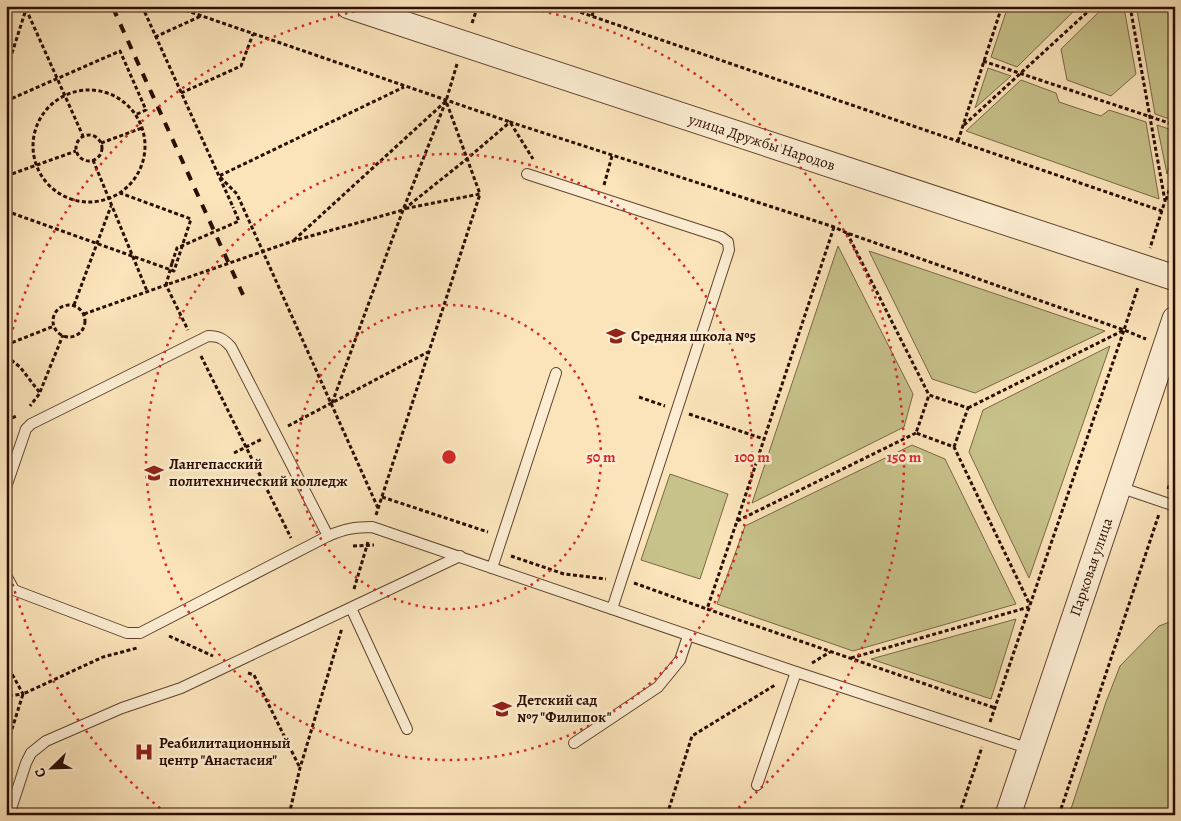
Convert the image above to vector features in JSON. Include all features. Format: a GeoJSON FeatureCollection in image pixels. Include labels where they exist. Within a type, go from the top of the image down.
{"type":"FeatureCollection","features":[{"type":"Feature","properties":{"kind":"street","name":"улица Дружбы Народов"},"geometry":{"type":"LineString","coordinates":[[349,6],[1175,278]]}},
{"type":"Feature","properties":{"kind":"street","name":"Парковая улица"},"geometry":{"type":"LineString","coordinates":[[1008,815],[1175,319]]}},
{"type":"Feature","properties":{"kind":"lane"},"geometry":{"type":"LineString","coordinates":[[527,174],[721,237],[728,242],[729,250],[612,609]]}},
{"type":"Feature","properties":{"kind":"lane"},"geometry":{"type":"LineString","coordinates":[[6,487],[26,429],[31,424],[208,336],[217,336],[225,340],[231,347],[328,536]]}},
{"type":"Feature","properties":{"kind":"lane"},"geometry":{"type":"LineString","coordinates":[[492,568],[556,373]]}},
{"type":"Feature","properties":{"kind":"lane"},"geometry":{"type":"LineString","coordinates":[[1118,486],[1175,506]]}},
{"type":"Feature","properties":{"kind":"lane"},"geometry":{"type":"LineString","coordinates":[[6,575],[10,588],[127,633],[140,633],[328,536],[344,529],[356,527],[372,528],[460,556],[688,636],[1030,749]]}},
{"type":"Feature","properties":{"kind":"lane"},"geometry":{"type":"LineString","coordinates":[[10,815],[26,763],[31,753],[46,741],[122,708],[181,688],[460,556]]}},
{"type":"Feature","properties":{"kind":"lane"},"geometry":{"type":"LineString","coordinates":[[350,608],[407,729]]}},
{"type":"Feature","properties":{"kind":"lane"},"geometry":{"type":"LineString","coordinates":[[574,743],[658,687],[680,660],[688,636]]}},
{"type":"Feature","properties":{"kind":"lane"},"geometry":{"type":"LineString","coordinates":[[758,785],[796,672]]}},
{"type":"Feature","properties":{"kind":"path"},"geometry":{"type":"LineString","coordinates":[[142,6],[239,221],[177,248],[172,263]]}},
{"type":"Feature","properties":{"kind":"path"},"geometry":{"type":"LineString","coordinates":[[174,6],[404,87],[510,122],[546,180]]}},
{"type":"Feature","properties":{"kind":"path"},"geometry":{"type":"LineString","coordinates":[[332,403],[403,210],[446,100],[478,6]]}},
{"type":"Feature","properties":{"kind":"path"},"geometry":{"type":"LineString","coordinates":[[562,6],[1162,211],[1175,172]]}},
{"type":"Feature","properties":{"kind":"path"},"geometry":{"type":"LineString","coordinates":[[592,16],[596,6]]}},
{"type":"Feature","properties":{"kind":"path"},"geometry":{"type":"LineString","coordinates":[[958,141],[1002,6]]}},
{"type":"Feature","properties":{"kind":"path"},"geometry":{"type":"LineString","coordinates":[[964,125],[1094,6]]}},
{"type":"Feature","properties":{"kind":"path"},"geometry":{"type":"LineString","coordinates":[[1130,6],[1165,201]]}},
{"type":"Feature","properties":{"kind":"path"},"geometry":{"type":"LineString","coordinates":[[6,72],[26,8]]}},
{"type":"Feature","properties":{"kind":"path"},"geometry":{"type":"LineString","coordinates":[[26,8],[84,136]]}},
{"type":"Feature","properties":{"kind":"path"},"geometry":{"type":"LineString","coordinates":[[155,37],[201,16]]}},
{"type":"Feature","properties":{"kind":"path"},"geometry":{"type":"LineString","coordinates":[[181,93],[241,66],[254,34]]}},
{"type":"Feature","properties":{"kind":"path"},"geometry":{"type":"LineString","coordinates":[[6,101],[120,51],[146,110],[136,116]]}},
{"type":"Feature","properties":{"kind":"path"},"geometry":{"type":"LineString","coordinates":[[983,61],[1175,126]]}},
{"type":"Feature","properties":{"kind":"path"},"geometry":{"type":"LineString","coordinates":[[219,176],[404,87]]}},
{"type":"Feature","properties":{"kind":"path"},"geometry":{"type":"LineString","coordinates":[[82,91],[98,91],[114,96],[128,106],[142,128],[145,138],[145,156],[139,173],[128,188],[109,199],[89,202],[71,199],[55,191],[43,178],[34,146],[36,130],[42,116],[52,104],[66,96],[82,91]]}},
{"type":"Feature","properties":{"kind":"path"},"geometry":{"type":"LineString","coordinates":[[289,815],[300,768],[350,608],[372,528],[480,194],[446,100]]}},
{"type":"Feature","properties":{"kind":"path"},"geometry":{"type":"LineString","coordinates":[[293,241],[446,100]]}},
{"type":"Feature","properties":{"kind":"path"},"geometry":{"type":"LineString","coordinates":[[100,143],[142,128]]}},
{"type":"Feature","properties":{"kind":"path"},"geometry":{"type":"LineString","coordinates":[[84,136],[94,136],[100,143],[101,151],[93,160],[83,159],[76,151],[76,144],[84,136]]}},
{"type":"Feature","properties":{"kind":"path"},"geometry":{"type":"LineString","coordinates":[[6,176],[76,151]]}},
{"type":"Feature","properties":{"kind":"path"},"geometry":{"type":"LineString","coordinates":[[600,198],[612,156]]}},
{"type":"Feature","properties":{"kind":"path"},"geometry":{"type":"LineString","coordinates":[[93,160],[147,292]]}},
{"type":"Feature","properties":{"kind":"path"},"geometry":{"type":"LineString","coordinates":[[219,176],[237,194],[378,509]]}},
{"type":"Feature","properties":{"kind":"path"},"geometry":{"type":"LineString","coordinates":[[6,211],[174,271],[190,219],[120,193]]}},
{"type":"Feature","properties":{"kind":"path"},"geometry":{"type":"LineString","coordinates":[[403,210],[480,194]]}},
{"type":"Feature","properties":{"kind":"path"},"geometry":{"type":"LineString","coordinates":[[74,305],[111,206]]}},
{"type":"Feature","properties":{"kind":"path"},"geometry":{"type":"LineString","coordinates":[[707,608],[834,227]]}},
{"type":"Feature","properties":{"kind":"path"},"geometry":{"type":"LineString","coordinates":[[847,233],[929,394],[968,408]]}},
{"type":"Feature","properties":{"kind":"path"},"geometry":{"type":"LineString","coordinates":[[84,314],[166,285],[298,552]]}},
{"type":"Feature","properties":{"kind":"path"},"geometry":{"type":"LineString","coordinates":[[74,305],[84,314],[84,325],[80,333],[71,336],[63,335],[54,326],[54,316],[59,308],[74,305]]}},
{"type":"Feature","properties":{"kind":"path"},"geometry":{"type":"LineString","coordinates":[[6,345],[54,326]]}},
{"type":"Feature","properties":{"kind":"path"},"geometry":{"type":"LineString","coordinates":[[954,447],[968,408],[1124,330],[959,815]]}},
{"type":"Feature","properties":{"kind":"path"},"geometry":{"type":"LineString","coordinates":[[26,410],[40,393],[63,335]]}},
{"type":"Feature","properties":{"kind":"path"},"geometry":{"type":"LineString","coordinates":[[234,453],[429,352]]}},
{"type":"Feature","properties":{"kind":"path"},"geometry":{"type":"LineString","coordinates":[[6,356],[20,367],[40,393]]}},
{"type":"Feature","properties":{"kind":"path"},"geometry":{"type":"LineString","coordinates":[[737,522],[916,433],[929,394]]}},
{"type":"Feature","properties":{"kind":"path"},"geometry":{"type":"LineString","coordinates":[[639,397],[764,439]]}},
{"type":"Feature","properties":{"kind":"path"},"geometry":{"type":"LineString","coordinates":[[6,420],[22,413]]}},
{"type":"Feature","properties":{"kind":"path"},"geometry":{"type":"LineString","coordinates":[[916,433],[954,447],[1030,607]]}},
{"type":"Feature","properties":{"kind":"path"},"geometry":{"type":"LineString","coordinates":[[1059,815],[1175,468]]}},
{"type":"Feature","properties":{"kind":"path"},"geometry":{"type":"LineString","coordinates":[[382,497],[510,539],[506,554],[564,574],[630,582],[995,708]]}},
{"type":"Feature","properties":{"kind":"path"},"geometry":{"type":"LineString","coordinates":[[850,658],[1030,607]]}},
{"type":"Feature","properties":{"kind":"path"},"geometry":{"type":"LineString","coordinates":[[667,815],[692,736],[831,652]]}},
{"type":"Feature","properties":{"kind":"path"},"geometry":{"type":"LineString","coordinates":[[6,696],[23,694],[103,658]]}},
{"type":"Feature","properties":{"kind":"path"},"geometry":{"type":"LineString","coordinates":[[6,662],[23,694],[6,748]]}},
{"type":"Feature","properties":{"kind":"shaded area"},"geometry":{"type":"Polygon","coordinates":[[[1008,6],[1079,6],[1017,67],[991,57],[1008,6]]]}},
{"type":"Feature","properties":{"kind":"shaded area"},"geometry":{"type":"Polygon","coordinates":[[[1105,6],[1124,8],[1136,74],[1111,96],[1067,80],[1061,49],[1105,6]]]}},
{"type":"Feature","properties":{"kind":"shaded area"},"geometry":{"type":"Polygon","coordinates":[[[1138,6],[1175,6],[1175,121],[1155,114],[1137,10],[1138,6]]]}},
{"type":"Feature","properties":{"kind":"shaded area"},"geometry":{"type":"Polygon","coordinates":[[[988,68],[1011,76],[975,108],[988,68]]]}},
{"type":"Feature","properties":{"kind":"shaded area"},"geometry":{"type":"Polygon","coordinates":[[[1021,80],[1056,93],[1059,102],[1101,116],[1109,110],[1146,122],[1159,199],[966,131],[1021,80]]]}},
{"type":"Feature","properties":{"kind":"shaded area"},"geometry":{"type":"Polygon","coordinates":[[[1157,125],[1175,131],[1175,148],[1167,174],[1157,125]]]}},
{"type":"Feature","properties":{"kind":"shaded area"},"geometry":{"type":"Polygon","coordinates":[[[838,246],[913,394],[904,427],[752,503],[838,246]]]}},
{"type":"Feature","properties":{"kind":"shaded area"},"geometry":{"type":"Polygon","coordinates":[[[869,251],[1105,331],[975,393],[932,379],[869,251]]]}},
{"type":"Feature","properties":{"kind":"shaded area"},"geometry":{"type":"Polygon","coordinates":[[[1110,346],[1029,578],[969,452],[983,410],[1110,346]]]}},
{"type":"Feature","properties":{"kind":"shaded area"},"geometry":{"type":"Polygon","coordinates":[[[912,445],[945,459],[1016,604],[853,651],[717,604],[745,526],[912,445]]]}},
{"type":"Feature","properties":{"kind":"shaded area"},"geometry":{"type":"Polygon","coordinates":[[[670,474],[728,494],[700,579],[641,560],[670,474]]]}},
{"type":"Feature","properties":{"kind":"shaded area"},"geometry":{"type":"Polygon","coordinates":[[[1016,619],[991,699],[871,659],[1016,619]]]}},
{"type":"Feature","properties":{"kind":"shaded area"},"geometry":{"type":"Polygon","coordinates":[[[1175,620],[1175,815],[1069,815],[1106,702],[1120,666],[1159,626],[1175,620]]]}},
{"type":"Feature","properties":{"kind":"railway"},"geometry":{"type":"LineString","coordinates":[[113,8],[244,297]]}},
{"type":"Feature","properties":{"kind":"place","name":"Средняя школа №5"},"geometry":{"type":"Point","coordinates":[616,336]}},
{"type":"Feature","properties":{"kind":"place","name":"Лангепасский политехнический колледж"},"geometry":{"type":"Point","coordinates":[154,473]}},
{"type":"Feature","properties":{"kind":"place","name":"Детский сад №7 \"Филипок\""},"geometry":{"type":"Point","coordinates":[502,709]}},
{"type":"Feature","properties":{"kind":"place","name":"Реабилитационный центр \"Анастасия\""},"geometry":{"type":"Point","coordinates":[144,752]}}]}
